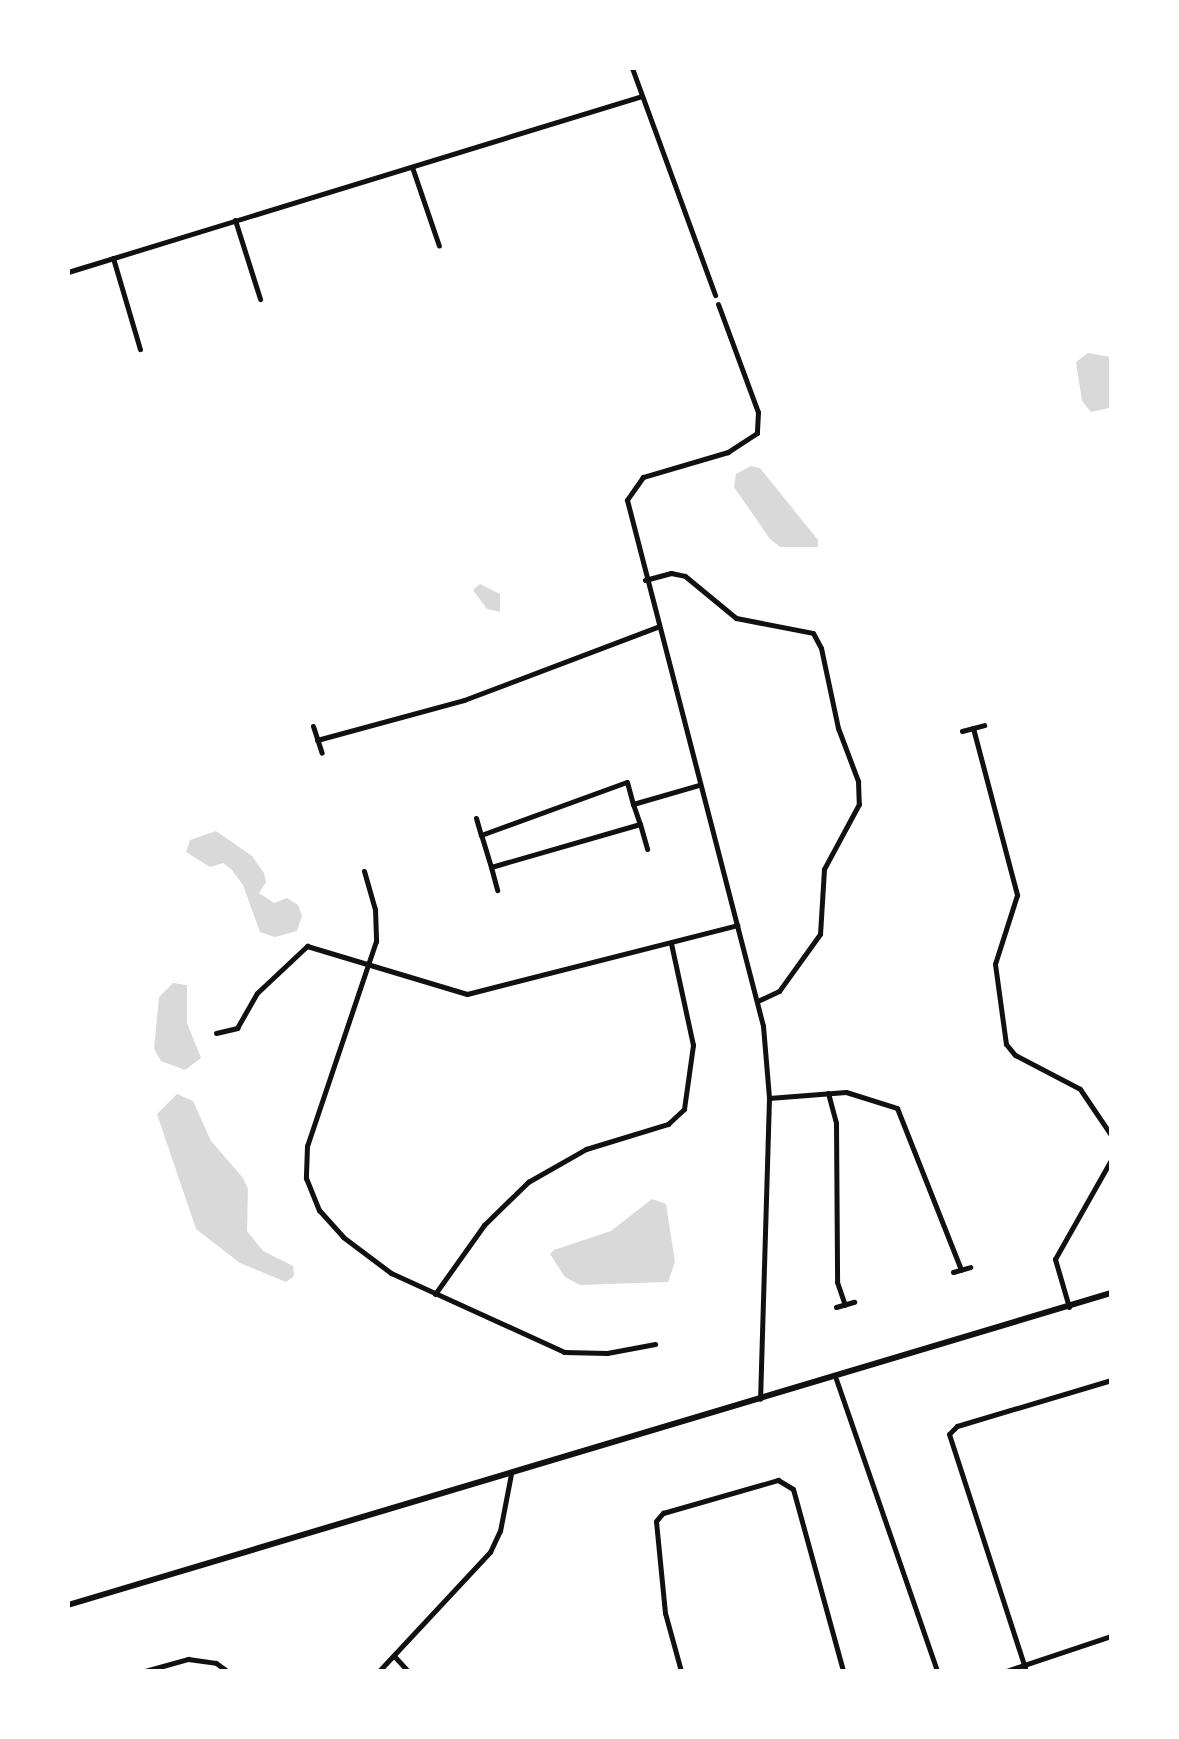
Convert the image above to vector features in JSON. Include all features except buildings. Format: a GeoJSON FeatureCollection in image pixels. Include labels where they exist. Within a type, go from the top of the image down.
{"type":"FeatureCollection","features":[{"type":"Feature","properties":{"kind":"street"},"geometry":{"type":"LineString","coordinates":[[632,68],[715,295]]}},
{"type":"Feature","properties":{"kind":"street"},"geometry":{"type":"LineString","coordinates":[[68,272],[642,96]]}},
{"type":"Feature","properties":{"kind":"street"},"geometry":{"type":"LineString","coordinates":[[412,167],[439,246]]}},
{"type":"Feature","properties":{"kind":"street"},"geometry":{"type":"LineString","coordinates":[[235,220],[260,299]]}},
{"type":"Feature","properties":{"kind":"street"},"geometry":{"type":"LineString","coordinates":[[113,258],[140,349]]}},
{"type":"Feature","properties":{"kind":"street"},"geometry":{"type":"LineString","coordinates":[[718,304],[755,404],[759,427],[747,443],[652,473],[631,489],[628,507],[758,1001],[769,1098],[760,1400]]}},
{"type":"Feature","properties":{"kind":"street"},"geometry":{"type":"LineString","coordinates":[[645,580],[684,575],[736,618],[813,633],[821,648],[838,728],[858,781],[859,804],[824,869],[820,934],[779,991],[758,1001]]}},
{"type":"Feature","properties":{"kind":"street"},"geometry":{"type":"LineString","coordinates":[[317,740],[464,700],[658,627]]}},
{"type":"Feature","properties":{"kind":"street"},"geometry":{"type":"LineString","coordinates":[[962,731],[984,725]]}},
{"type":"Feature","properties":{"kind":"street"},"geometry":{"type":"LineString","coordinates":[[313,726],[322,753]]}},
{"type":"Feature","properties":{"kind":"street"},"geometry":{"type":"LineString","coordinates":[[973,728],[1017,895],[995,964],[1006,1044],[1015,1055],[1080,1089],[1111,1135]]}},
{"type":"Feature","properties":{"kind":"street"},"geometry":{"type":"LineString","coordinates":[[481,835],[627,782],[647,849]]}},
{"type":"Feature","properties":{"kind":"street"},"geometry":{"type":"LineString","coordinates":[[633,804],[699,785]]}},
{"type":"Feature","properties":{"kind":"street"},"geometry":{"type":"LineString","coordinates":[[476,818],[497,890]]}},
{"type":"Feature","properties":{"kind":"street"},"geometry":{"type":"LineString","coordinates":[[491,867],[640,824]]}},
{"type":"Feature","properties":{"kind":"street"},"geometry":{"type":"LineString","coordinates":[[364,871],[377,922],[371,966],[308,1140],[306,1178],[319,1210],[343,1237],[391,1273],[564,1352],[596,1354],[655,1344]]}},
{"type":"Feature","properties":{"kind":"street"},"geometry":{"type":"LineString","coordinates":[[216,1033],[237,1028],[257,993],[305,946],[467,994],[737,925]]}},
{"type":"Feature","properties":{"kind":"street"},"geometry":{"type":"LineString","coordinates":[[435,1294],[484,1225],[528,1182],[586,1149],[668,1124],[684,1109],[693,1045],[671,943]]}},
{"type":"Feature","properties":{"kind":"street"},"geometry":{"type":"LineString","coordinates":[[769,1098],[828,1093],[886,1102],[901,1112],[920,1176],[957,1271],[970,1267]]}},
{"type":"Feature","properties":{"kind":"street"},"geometry":{"type":"LineString","coordinates":[[828,1093],[836,1123],[837,1282],[845,1305]]}},
{"type":"Feature","properties":{"kind":"street"},"geometry":{"type":"LineString","coordinates":[[1069,1307],[1055,1259],[1111,1160]]}},
{"type":"Feature","properties":{"kind":"street"},"geometry":{"type":"LineString","coordinates":[[68,1605],[836,1379],[1111,1293]]}},
{"type":"Feature","properties":{"kind":"street"},"geometry":{"type":"LineString","coordinates":[[836,1307],[854,1302]]}},
{"type":"Feature","properties":{"kind":"street"},"geometry":{"type":"LineString","coordinates":[[836,1379],[937,1671]]}},
{"type":"Feature","properties":{"kind":"street"},"geometry":{"type":"LineString","coordinates":[[1025,1668],[949,1434],[957,1426],[1111,1380]]}},
{"type":"Feature","properties":{"kind":"street"},"geometry":{"type":"LineString","coordinates":[[379,1671],[490,1552],[503,1520],[511,1474]]}},
{"type":"Feature","properties":{"kind":"street"},"geometry":{"type":"LineString","coordinates":[[681,1671],[665,1613],[656,1521],[663,1513],[778,1480],[793,1489],[843,1671]]}},
{"type":"Feature","properties":{"kind":"street"},"geometry":{"type":"LineString","coordinates":[[1006,1671],[1025,1668],[1111,1636]]}},
{"type":"Feature","properties":{"kind":"street"},"geometry":{"type":"LineString","coordinates":[[394,1656],[408,1671]]}},
{"type":"Feature","properties":{"kind":"street"},"geometry":{"type":"LineString","coordinates":[[145,1671],[188,1659],[216,1663],[227,1671]]}},
{"type":"Feature","properties":{"kind":"shaded area"},"geometry":{"type":"Polygon","coordinates":[[[1088,353],[1111,357],[1109,408],[1091,412],[1082,401],[1076,362],[1088,353]]]}},
{"type":"Feature","properties":{"kind":"shaded area"},"geometry":{"type":"Polygon","coordinates":[[[751,466],[760,468],[818,540],[818,547],[780,547],[770,539],[734,487],[736,474],[751,466]]]}},
{"type":"Feature","properties":{"kind":"shaded area"},"geometry":{"type":"Polygon","coordinates":[[[480,584],[500,594],[500,612],[487,609],[473,590],[480,584]]]}},
{"type":"Feature","properties":{"kind":"shaded area"},"geometry":{"type":"Polygon","coordinates":[[[216,831],[252,856],[264,873],[266,882],[259,893],[274,903],[287,898],[298,905],[302,916],[297,931],[275,937],[260,932],[243,885],[231,869],[223,863],[210,867],[186,852],[190,840],[216,831]]]}},
{"type":"Feature","properties":{"kind":"shaded area"},"geometry":{"type":"Polygon","coordinates":[[[173,983],[187,985],[187,1023],[201,1058],[185,1070],[161,1061],[154,1049],[159,997],[173,983]]]}},
{"type":"Feature","properties":{"kind":"shaded area"},"geometry":{"type":"Polygon","coordinates":[[[177,1094],[193,1101],[211,1141],[243,1178],[248,1189],[247,1231],[263,1251],[293,1266],[294,1276],[286,1282],[240,1263],[196,1229],[157,1114],[177,1094]]]}},
{"type":"Feature","properties":{"kind":"shaded area"},"geometry":{"type":"Polygon","coordinates":[[[652,1199],[666,1204],[675,1262],[668,1282],[580,1285],[565,1277],[550,1254],[554,1250],[611,1231],[652,1199]]]}}]}
